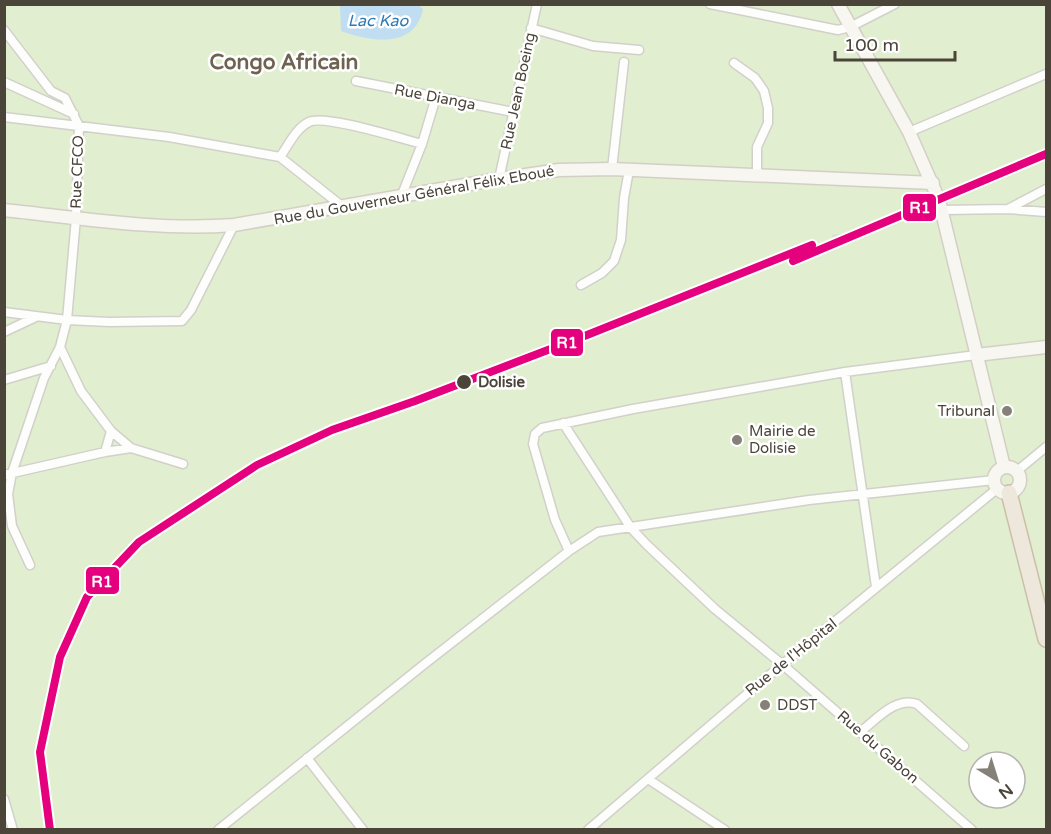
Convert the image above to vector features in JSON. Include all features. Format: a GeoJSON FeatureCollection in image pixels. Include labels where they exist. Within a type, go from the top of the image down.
{"type":"FeatureCollection","features":[{"type":"Feature","properties":{"kind":"highway"},"geometry":{"type":"LineString","coordinates":[[1000,487],[1047,639]]}},
{"type":"Feature","properties":{"kind":"main road"},"geometry":{"type":"LineString","coordinates":[[838,4],[909,132],[943,210],[1004,467]]}},
{"type":"Feature","properties":{"kind":"main road","name":"Rue du Gouverneur Général Félix Eboué"},"geometry":{"type":"LineString","coordinates":[[4,210],[151,225],[214,227],[343,207],[499,178],[559,170],[612,169],[933,183]]}},
{"type":"Feature","properties":{"kind":"main road"},"geometry":{"type":"LineString","coordinates":[[976,355],[1047,347]]}},
{"type":"Feature","properties":{"kind":"main road"},"geometry":{"type":"LineString","coordinates":[[1004,467],[1017,471],[1020,476],[1018,487],[1000,487],[997,472],[1004,467]]}},
{"type":"Feature","properties":{"kind":"street","name":"Rue Jean Boeing"},"geometry":{"type":"LineString","coordinates":[[499,178],[537,4]]}},
{"type":"Feature","properties":{"kind":"street"},"geometry":{"type":"LineString","coordinates":[[710,4],[838,30],[850,27],[895,4]]}},
{"type":"Feature","properties":{"kind":"street"},"geometry":{"type":"LineString","coordinates":[[531,28],[593,46],[639,50]]}},
{"type":"Feature","properties":{"kind":"street"},"geometry":{"type":"LineString","coordinates":[[4,30],[51,91],[65,98],[79,126]]}},
{"type":"Feature","properties":{"kind":"street"},"geometry":{"type":"LineString","coordinates":[[612,169],[624,62]]}},
{"type":"Feature","properties":{"kind":"street"},"geometry":{"type":"LineString","coordinates":[[734,63],[755,78],[764,91],[768,108],[768,123],[757,147],[757,175]]}},
{"type":"Feature","properties":{"kind":"street"},"geometry":{"type":"LineString","coordinates":[[909,132],[1047,74]]}},
{"type":"Feature","properties":{"kind":"street","name":"Rue Dianga"},"geometry":{"type":"LineString","coordinates":[[356,81],[513,112]]}},
{"type":"Feature","properties":{"kind":"street"},"geometry":{"type":"LineString","coordinates":[[4,82],[74,114]]}},
{"type":"Feature","properties":{"kind":"street"},"geometry":{"type":"LineString","coordinates":[[401,197],[422,144],[436,97]]}},
{"type":"Feature","properties":{"kind":"street"},"geometry":{"type":"LineString","coordinates":[[4,117],[169,137],[280,158],[343,207]]}},
{"type":"Feature","properties":{"kind":"street"},"geometry":{"type":"LineString","coordinates":[[280,158],[300,128],[318,119],[422,144]]}},
{"type":"Feature","properties":{"kind":"street","name":"Rue CFCO"},"geometry":{"type":"LineString","coordinates":[[30,565],[12,526],[6,496],[8,474],[44,378],[60,347],[67,320],[76,218],[79,126]]}},
{"type":"Feature","properties":{"kind":"street"},"geometry":{"type":"LineString","coordinates":[[581,285],[602,273],[614,261],[621,240],[629,170]]}},
{"type":"Feature","properties":{"kind":"street"},"geometry":{"type":"LineString","coordinates":[[1008,209],[1047,189]]}},
{"type":"Feature","properties":{"kind":"street"},"geometry":{"type":"LineString","coordinates":[[943,210],[1008,209],[1047,212]]}},
{"type":"Feature","properties":{"kind":"street"},"geometry":{"type":"LineString","coordinates":[[4,312],[67,320],[182,321],[191,310],[234,225]]}},
{"type":"Feature","properties":{"kind":"street"},"geometry":{"type":"LineString","coordinates":[[4,332],[36,317]]}},
{"type":"Feature","properties":{"kind":"street"},"geometry":{"type":"LineString","coordinates":[[60,347],[81,391],[111,430],[131,448],[183,464]]}},
{"type":"Feature","properties":{"kind":"street"},"geometry":{"type":"LineString","coordinates":[[569,551],[555,520],[533,444],[535,434],[542,428],[844,372],[976,355]]}},
{"type":"Feature","properties":{"kind":"street"},"geometry":{"type":"LineString","coordinates":[[4,380],[51,366]]}},
{"type":"Feature","properties":{"kind":"street"},"geometry":{"type":"LineString","coordinates":[[844,372],[876,587]]}},
{"type":"Feature","properties":{"kind":"street","name":"Rue du Gabon"},"geometry":{"type":"LineString","coordinates":[[563,423],[631,528],[647,545],[715,609],[783,665],[972,830]]}},
{"type":"Feature","properties":{"kind":"street"},"geometry":{"type":"LineString","coordinates":[[105,452],[111,430]]}},
{"type":"Feature","properties":{"kind":"street"},"geometry":{"type":"LineString","coordinates":[[1017,471],[1047,447]]}},
{"type":"Feature","properties":{"kind":"street"},"geometry":{"type":"LineString","coordinates":[[8,474],[131,448]]}},
{"type":"Feature","properties":{"kind":"street"},"geometry":{"type":"LineString","coordinates":[[218,830],[569,551],[598,532],[809,500],[863,494],[1000,487]]}},
{"type":"Feature","properties":{"kind":"street","name":"Rue de l'Hôpital"},"geometry":{"type":"LineString","coordinates":[[588,830],[876,587],[1000,487]]}},
{"type":"Feature","properties":{"kind":"street"},"geometry":{"type":"LineString","coordinates":[[860,732],[899,703],[909,701],[917,704],[964,746]]}},
{"type":"Feature","properties":{"kind":"street"},"geometry":{"type":"LineString","coordinates":[[307,758],[363,830]]}},
{"type":"Feature","properties":{"kind":"street"},"geometry":{"type":"LineString","coordinates":[[648,779],[725,830]]}},
{"type":"Feature","properties":{"kind":"street"},"geometry":{"type":"LineString","coordinates":[[4,799],[13,830]]}},
{"type":"Feature","properties":{"kind":"green space"},"geometry":{"type":"Polygon","coordinates":[[[5,5],[1046,5],[1046,829],[5,830],[5,5]]]}},
{"type":"Feature","properties":{"kind":"water","name":"Lac Kao"},"geometry":{"type":"Polygon","coordinates":[[[340,5],[418,5],[423,9],[418,22],[411,31],[390,39],[378,39],[341,31],[340,5]]]}},
{"type":"Feature","properties":{"kind":"railway"},"geometry":{"type":"LineString","coordinates":[[832,236],[869,231]]}},
{"type":"Feature","properties":{"kind":"railway"},"geometry":{"type":"LineString","coordinates":[[372,417],[587,335],[812,245]]}},
{"type":"Feature","properties":{"kind":"transit line","name":"R1"},"geometry":{"type":"LineString","coordinates":[[793,261],[1046,154]]}},
{"type":"Feature","properties":{"kind":"transit line","name":"R1"},"geometry":{"type":"LineString","coordinates":[[50,830],[40,752],[60,657],[87,597],[139,542],[257,465],[332,430],[415,401],[587,335],[812,245]]}},
{"type":"Feature","properties":{"kind":"place","name":"Dolisie"},"geometry":{"type":"Point","coordinates":[464,382]}},
{"type":"Feature","properties":{"kind":"place","name":"Tribunal"},"geometry":{"type":"Point","coordinates":[1007,411]}},
{"type":"Feature","properties":{"kind":"place","name":"Mairie de Dolisie"},"geometry":{"type":"Point","coordinates":[737,440]}},
{"type":"Feature","properties":{"kind":"place","name":"DDST"},"geometry":{"type":"Point","coordinates":[765,705]}},
{"type":"Feature","properties":{"kind":"district","name":"Congo Africain"},"geometry":{"type":"Point","coordinates":[284,62]}}]}
